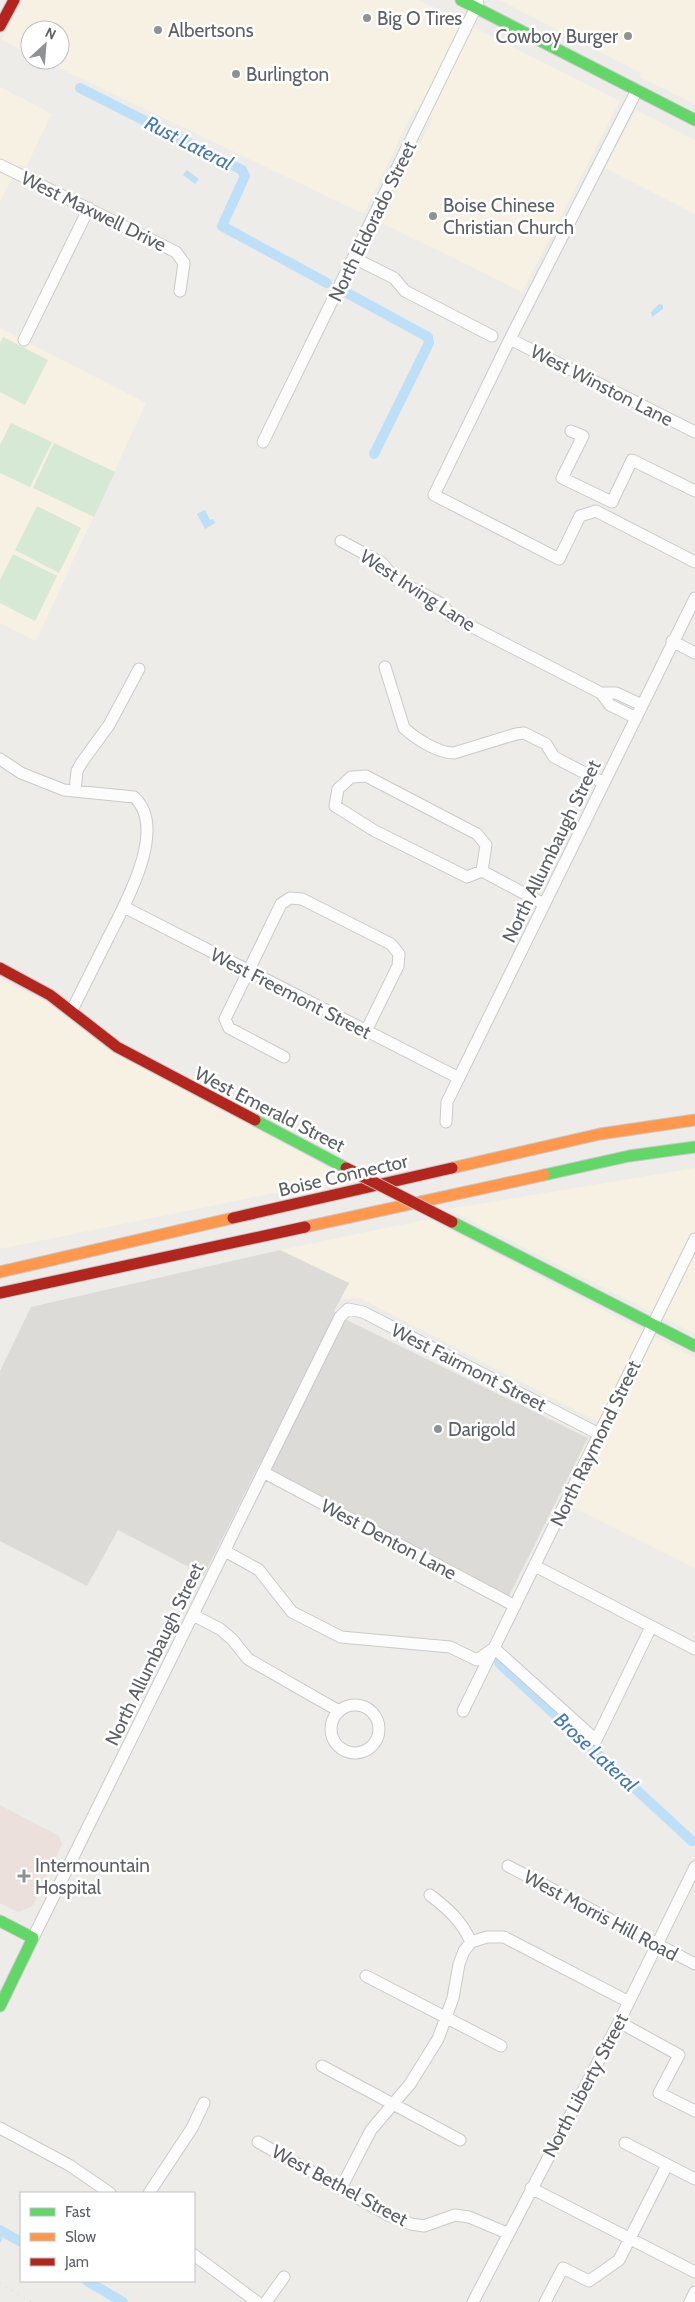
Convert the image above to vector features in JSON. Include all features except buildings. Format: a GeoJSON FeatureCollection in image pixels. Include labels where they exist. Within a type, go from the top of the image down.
{"type":"FeatureCollection","features":[{"type":"Feature","properties":{"kind":"main road"},"geometry":{"type":"LineString","coordinates":[[0,26],[14,0]]}},
{"type":"Feature","properties":{"kind":"main road"},"geometry":{"type":"LineString","coordinates":[[461,0],[478,4],[695,120]]}},
{"type":"Feature","properties":{"kind":"main road","name":"West Emerald Street"},"geometry":{"type":"LineString","coordinates":[[0,968],[50,995],[72,1010],[117,1047],[134,1057],[346,1168],[695,1346]]}},
{"type":"Feature","properties":{"kind":"main road","name":"Boise Connector"},"geometry":{"type":"LineString","coordinates":[[0,1272],[600,1134],[695,1120]]}},
{"type":"Feature","properties":{"kind":"main road"},"geometry":{"type":"LineString","coordinates":[[0,1293],[629,1156],[695,1147]]}},
{"type":"Feature","properties":{"kind":"main road"},"geometry":{"type":"LineString","coordinates":[[0,1266],[56,1259]]}},
{"type":"Feature","properties":{"kind":"main road"},"geometry":{"type":"LineString","coordinates":[[0,1921],[34,1938]]}},
{"type":"Feature","properties":{"kind":"main road","name":"North Allumbaugh Street"},"geometry":{"type":"LineString","coordinates":[[0,2006],[34,1938]]}},
{"type":"Feature","properties":{"kind":"street","name":"North Eldorado Street"},"geometry":{"type":"LineString","coordinates":[[263,442],[478,4]]}},
{"type":"Feature","properties":{"kind":"street"},"geometry":{"type":"LineString","coordinates":[[636,90],[434,494],[559,559],[580,516],[596,511],[695,562]]}},
{"type":"Feature","properties":{"kind":"street","name":"West Maxwell Drive"},"geometry":{"type":"LineString","coordinates":[[0,165],[176,252],[184,263],[180,291]]}},
{"type":"Feature","properties":{"kind":"street"},"geometry":{"type":"LineString","coordinates":[[24,340],[89,208]]}},
{"type":"Feature","properties":{"kind":"street"},"geometry":{"type":"LineString","coordinates":[[354,258],[394,278],[405,291],[492,336]]}},
{"type":"Feature","properties":{"kind":"street","name":"West Winston Lane"},"geometry":{"type":"LineString","coordinates":[[510,339],[695,432]]}},
{"type":"Feature","properties":{"kind":"street"},"geometry":{"type":"LineString","coordinates":[[571,431],[582,436],[562,478],[612,502],[632,460],[695,491]]}},
{"type":"Feature","properties":{"kind":"street","name":"West Irving Lane"},"geometry":{"type":"LineString","coordinates":[[341,541],[382,563],[395,579],[442,604],[451,616],[602,693],[616,693],[642,705]]}},
{"type":"Feature","properties":{"kind":"street","name":"North Allumbaugh Street"},"geometry":{"type":"LineString","coordinates":[[446,1122],[447,1102],[672,641],[695,598]]}},
{"type":"Feature","properties":{"kind":"street"},"geometry":{"type":"LineString","coordinates":[[672,641],[695,653]]}},
{"type":"Feature","properties":{"kind":"street"},"geometry":{"type":"LineString","coordinates":[[385,667],[404,728],[420,740],[446,753],[454,753],[516,734],[524,734],[546,744],[554,757],[604,783]]}},
{"type":"Feature","properties":{"kind":"street"},"geometry":{"type":"LineString","coordinates":[[75,791],[77,771],[109,725],[139,669]]}},
{"type":"Feature","properties":{"kind":"street","name":"West Irving Lane"},"geometry":{"type":"LineString","coordinates":[[602,693],[610,705],[636,718]]}},
{"type":"Feature","properties":{"kind":"street"},"geometry":{"type":"LineString","coordinates":[[0,759],[30,777],[64,790],[128,795],[139,802],[144,812],[146,843],[142,861],[124,907],[72,1010]]}},
{"type":"Feature","properties":{"kind":"street"},"geometry":{"type":"LineString","coordinates":[[482,871],[486,845],[477,834],[366,776],[351,777],[338,789],[335,806],[375,832],[467,877],[482,871],[544,904]]}},
{"type":"Feature","properties":{"kind":"street"},"geometry":{"type":"LineString","coordinates":[[284,1057],[229,1028],[225,1019],[281,904],[290,898],[302,899],[391,944],[399,954],[398,966],[366,1031]]}},
{"type":"Feature","properties":{"kind":"street","name":"West Freemont Street"},"geometry":{"type":"LineString","coordinates":[[124,907],[459,1078]]}},
{"type":"Feature","properties":{"kind":"street","name":"North Raymond Street"},"geometry":{"type":"LineString","coordinates":[[463,1711],[653,1324],[691,1259],[695,1239]]}},
{"type":"Feature","properties":{"kind":"street","name":"West Fairmont Street"},"geometry":{"type":"LineString","coordinates":[[340,1317],[348,1310],[363,1312],[599,1434]]}},
{"type":"Feature","properties":{"kind":"street","name":"North Allumbaugh Street"},"geometry":{"type":"LineString","coordinates":[[34,1938],[340,1317]]}},
{"type":"Feature","properties":{"kind":"street","name":"West Denton Lane"},"geometry":{"type":"LineString","coordinates":[[264,1472],[515,1606]]}},
{"type":"Feature","properties":{"kind":"street"},"geometry":{"type":"LineString","coordinates":[[225,1551],[258,1570],[292,1612],[341,1637],[450,1647],[477,1660],[494,1648],[596,1740],[651,1627]]}},
{"type":"Feature","properties":{"kind":"street"},"geometry":{"type":"LineString","coordinates":[[534,1566],[695,1650]]}},
{"type":"Feature","properties":{"kind":"street"},"geometry":{"type":"LineString","coordinates":[[193,1615],[220,1629],[232,1639],[248,1659],[339,1711]]}},
{"type":"Feature","properties":{"kind":"street"},"geometry":{"type":"LineString","coordinates":[[354,1705],[369,1709],[378,1722],[380,1730],[374,1744],[368,1749],[353,1753],[339,1746],[332,1732],[334,1717],[339,1711],[354,1705]]}},
{"type":"Feature","properties":{"kind":"street","name":"West Morris Hill Road"},"geometry":{"type":"LineString","coordinates":[[508,1866],[695,1964]]}},
{"type":"Feature","properties":{"kind":"street","name":"North Liberty Street"},"geometry":{"type":"LineString","coordinates":[[473,2302],[507,2233],[619,2022],[695,1866]]}},
{"type":"Feature","properties":{"kind":"street"},"geometry":{"type":"LineString","coordinates":[[430,1895],[453,1913],[464,1925],[471,1942]]}},
{"type":"Feature","properties":{"kind":"street"},"geometry":{"type":"LineString","coordinates":[[341,2188],[371,2130],[425,2062],[446,2018],[453,1998],[459,1964],[471,1942],[487,1937],[504,1937],[629,2002]]}},
{"type":"Feature","properties":{"kind":"street"},"geometry":{"type":"LineString","coordinates":[[366,1976],[501,2046]]}},
{"type":"Feature","properties":{"kind":"street"},"geometry":{"type":"LineString","coordinates":[[619,2022],[679,2055],[659,2093],[695,2111]]}},
{"type":"Feature","properties":{"kind":"street"},"geometry":{"type":"LineString","coordinates":[[322,2066],[460,2140]]}},
{"type":"Feature","properties":{"kind":"street"},"geometry":{"type":"LineString","coordinates":[[150,2192],[192,2128],[204,2103]]}},
{"type":"Feature","properties":{"kind":"street"},"geometry":{"type":"LineString","coordinates":[[0,2128],[69,2165],[109,2192]]}},
{"type":"Feature","properties":{"kind":"street","name":"West Bethel Street"},"geometry":{"type":"LineString","coordinates":[[258,2142],[411,2224],[424,2226],[455,2215],[469,2217],[507,2233]]}},
{"type":"Feature","properties":{"kind":"street"},"geometry":{"type":"LineString","coordinates":[[625,2143],[695,2179]]}},
{"type":"Feature","properties":{"kind":"street"},"geometry":{"type":"LineString","coordinates":[[546,2302],[563,2268],[590,2281],[618,2260],[667,2165]]}},
{"type":"Feature","properties":{"kind":"street"},"geometry":{"type":"LineString","coordinates":[[531,2188],[695,2272]]}},
{"type":"Feature","properties":{"kind":"street"},"geometry":{"type":"LineString","coordinates":[[195,2256],[257,2302]]}},
{"type":"Feature","properties":{"kind":"street"},"geometry":{"type":"LineString","coordinates":[[266,2302],[284,2277]]}},
{"type":"Feature","properties":{"kind":"street"},"geometry":{"type":"LineString","coordinates":[[690,2302],[695,2292]]}},
{"type":"Feature","properties":{"kind":"shaded area"},"geometry":{"type":"Polygon","coordinates":[[[23,0],[419,0],[620,101],[522,292],[380,222],[433,118],[414,109],[364,214],[64,70],[70,70],[70,20],[20,20],[20,49],[1,40],[23,0]]]}},
{"type":"Feature","properties":{"kind":"shaded area"},"geometry":{"type":"Polygon","coordinates":[[[500,0],[695,0],[695,104],[640,77],[641,73],[500,0]]]}},
{"type":"Feature","properties":{"kind":"shaded area"},"geometry":{"type":"Polygon","coordinates":[[[0,87],[52,114],[26,167],[19,164],[0,202],[0,87]]]}},
{"type":"Feature","properties":{"kind":"shaded area"},"geometry":{"type":"Polygon","coordinates":[[[636,110],[695,140],[695,214],[605,168],[636,110]]]}},
{"type":"Feature","properties":{"kind":"shaded area"},"geometry":{"type":"Polygon","coordinates":[[[0,328],[146,403],[36,641],[0,623],[0,328]]]}},
{"type":"Feature","properties":{"kind":"shaded area"},"geometry":{"type":"Polygon","coordinates":[[[0,979],[50,1004],[107,1049],[348,1178],[0,1249],[0,979]]]}},
{"type":"Feature","properties":{"kind":"shaded area"},"geometry":{"type":"Polygon","coordinates":[[[695,1168],[695,1334],[448,1209],[695,1168]]]}},
{"type":"Feature","properties":{"kind":"shaded area"},"geometry":{"type":"Polygon","coordinates":[[[429,1219],[695,1358],[695,1568],[573,1507],[610,1428],[360,1298],[341,1299],[349,1283],[280,1250],[429,1219]]]}},
{"type":"Feature","properties":{"kind":"shaded area"},"geometry":{"type":"Polygon","coordinates":[[[280,1250],[349,1283],[334,1311],[349,1321],[588,1438],[509,1596],[260,1463],[204,1575],[118,1530],[87,1586],[0,1541],[0,1371],[31,1307],[280,1250]]]}},
{"type":"Feature","properties":{"kind":"shaded area","name":"Intermountain Hospital"},"geometry":{"type":"Polygon","coordinates":[[[0,1805],[59,1836],[62,1844],[33,1906],[18,1912],[0,1903],[0,1805]]]}},
{"type":"Feature","properties":{"kind":"green space"},"geometry":{"type":"Polygon","coordinates":[[[3,337],[48,360],[25,405],[0,392],[0,343],[3,337]]]}},
{"type":"Feature","properties":{"kind":"green space"},"geometry":{"type":"Polygon","coordinates":[[[11,423],[52,442],[30,487],[0,473],[0,445],[11,423]]]}},
{"type":"Feature","properties":{"kind":"green space"},"geometry":{"type":"Polygon","coordinates":[[[54,443],[115,472],[94,517],[33,488],[54,443]]]}},
{"type":"Feature","properties":{"kind":"green space"},"geometry":{"type":"Polygon","coordinates":[[[37,506],[81,528],[59,573],[15,550],[37,506]]]}},
{"type":"Feature","properties":{"kind":"green space"},"geometry":{"type":"Polygon","coordinates":[[[13,554],[57,576],[35,621],[0,603],[0,580],[13,554]]]}},
{"type":"Feature","properties":{"kind":"water"},"geometry":{"type":"Polygon","coordinates":[[[187,170],[199,179],[195,184],[183,175],[187,170]]]}},
{"type":"Feature","properties":{"kind":"water"},"geometry":{"type":"Polygon","coordinates":[[[659,304],[663,305],[663,309],[652,317],[651,312],[659,304]]]}},
{"type":"Feature","properties":{"kind":"water"},"geometry":{"type":"Polygon","coordinates":[[[205,510],[210,520],[213,519],[215,523],[205,529],[197,514],[205,510]]]}},
{"type":"Feature","properties":{"kind":"waterway","name":"Rust Lateral"},"geometry":{"type":"LineString","coordinates":[[80,88],[242,170],[245,176],[222,226],[327,283]]}},
{"type":"Feature","properties":{"kind":"waterway","name":"Rust Lateral"},"geometry":{"type":"LineString","coordinates":[[347,293],[428,337],[429,343],[374,454]]}},
{"type":"Feature","properties":{"kind":"waterway","name":"Brose Lateral"},"geometry":{"type":"LineString","coordinates":[[499,1663],[692,1841]]}},
{"type":"Feature","properties":{"kind":"waterway"},"geometry":{"type":"LineString","coordinates":[[0,2230],[20,2241]]}},
{"type":"Feature","properties":{"kind":"waterway"},"geometry":{"type":"LineString","coordinates":[[0,2241],[3,2232]]}},
{"type":"Feature","properties":{"kind":"waterway"},"geometry":{"type":"LineString","coordinates":[[89,2282],[123,2302]]}},
{"type":"Feature","properties":{"kind":"railway"},"geometry":{"type":"LineString","coordinates":[[0,2283],[31,2302]]}},
{"type":"Feature","properties":{"kind":"traffic: fast"},"geometry":{"type":"LineString","coordinates":[[461,0],[695,120]]}},
{"type":"Feature","properties":{"kind":"traffic: fast"},"geometry":{"type":"LineString","coordinates":[[255,1120],[346,1168]]}},
{"type":"Feature","properties":{"kind":"traffic: fast"},"geometry":{"type":"LineString","coordinates":[[544,1175],[629,1156],[695,1147]]}},
{"type":"Feature","properties":{"kind":"traffic: fast"},"geometry":{"type":"LineString","coordinates":[[452,1222],[695,1346]]}},
{"type":"Feature","properties":{"kind":"traffic: fast"},"geometry":{"type":"LineString","coordinates":[[0,1921],[33,1938],[0,2006]]}},
{"type":"Feature","properties":{"kind":"traffic: slow"},"geometry":{"type":"LineString","coordinates":[[452,1168],[600,1134],[695,1120]]}},
{"type":"Feature","properties":{"kind":"traffic: slow"},"geometry":{"type":"LineString","coordinates":[[305,1227],[544,1175]]}},
{"type":"Feature","properties":{"kind":"traffic: slow"},"geometry":{"type":"LineString","coordinates":[[0,1272],[233,1218]]}},
{"type":"Feature","properties":{"kind":"traffic: jam"},"geometry":{"type":"LineString","coordinates":[[0,26],[14,0]]}},
{"type":"Feature","properties":{"kind":"traffic: jam"},"geometry":{"type":"LineString","coordinates":[[0,968],[50,995],[117,1047],[255,1120]]}},
{"type":"Feature","properties":{"kind":"traffic: jam"},"geometry":{"type":"LineString","coordinates":[[346,1168],[452,1222]]}},
{"type":"Feature","properties":{"kind":"traffic: jam"},"geometry":{"type":"LineString","coordinates":[[233,1218],[452,1168]]}},
{"type":"Feature","properties":{"kind":"traffic: jam"},"geometry":{"type":"LineString","coordinates":[[0,1293],[305,1227]]}},
{"type":"Feature","properties":{"kind":"place","name":"Big O Tires"},"geometry":{"type":"Point","coordinates":[367,18]}},
{"type":"Feature","properties":{"kind":"place","name":"Albertsons"},"geometry":{"type":"Point","coordinates":[158,30]}},
{"type":"Feature","properties":{"kind":"place","name":"Cowboy Burger"},"geometry":{"type":"Point","coordinates":[628,36]}},
{"type":"Feature","properties":{"kind":"place","name":"Burlington"},"geometry":{"type":"Point","coordinates":[236,74]}},
{"type":"Feature","properties":{"kind":"place","name":"Boise Chinese Christian Church"},"geometry":{"type":"Point","coordinates":[433,216]}},
{"type":"Feature","properties":{"kind":"place","name":"Darigold"},"geometry":{"type":"Point","coordinates":[438,1429]}},
{"type":"Feature","properties":{"kind":"place","name":"Intermountain Hospital"},"geometry":{"type":"Point","coordinates":[24,1876]}}]}
